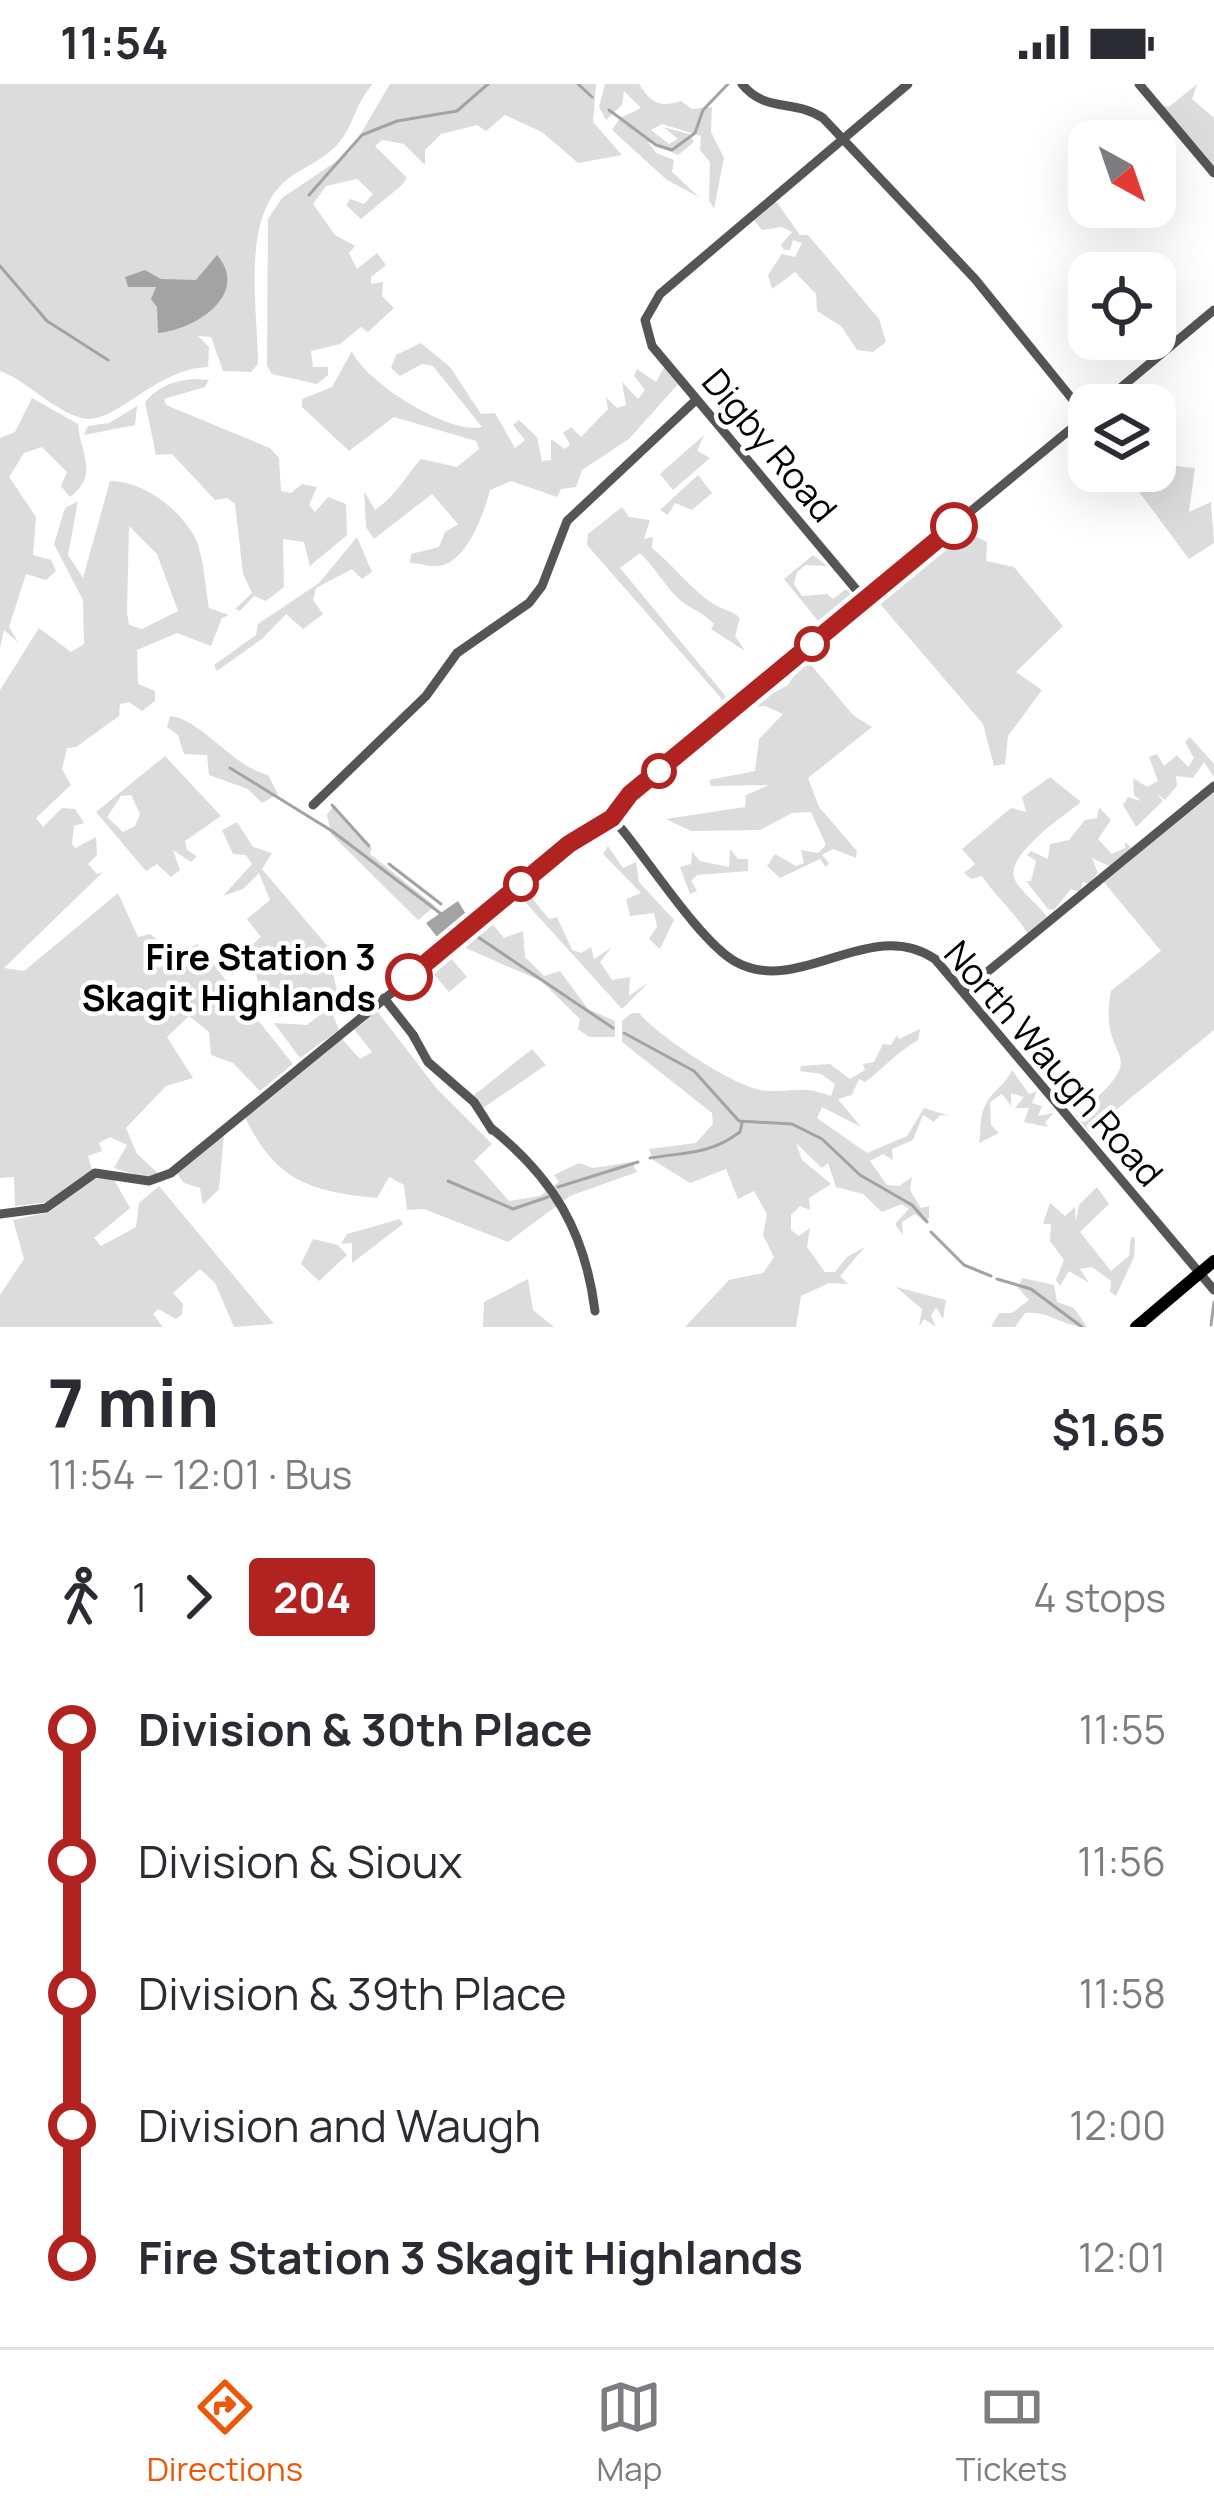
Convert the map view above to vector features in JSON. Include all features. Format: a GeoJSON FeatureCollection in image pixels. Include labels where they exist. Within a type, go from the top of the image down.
{"type":"FeatureCollection","features":[{"type":"Feature","properties":{"kind":"main road"},"geometry":{"type":"LineString","coordinates":[[1136,1327],[1214,1261]]}},
{"type":"Feature","properties":{"kind":"street"},"geometry":{"type":"LineString","coordinates":[[742,84],[770,106],[808,108],[841,139],[975,279],[1068,391]]}},
{"type":"Feature","properties":{"kind":"street"},"geometry":{"type":"LineString","coordinates":[[841,139],[908,84]]}},
{"type":"Feature","properties":{"kind":"street"},"geometry":{"type":"LineString","coordinates":[[1139,84],[1214,173]]}},
{"type":"Feature","properties":{"kind":"street","name":"Digby Road"},"geometry":{"type":"LineString","coordinates":[[841,139],[660,294],[645,320],[652,346],[865,600]]}},
{"type":"Feature","properties":{"kind":"street"},"geometry":{"type":"LineString","coordinates":[[1125,384],[1214,310]]}},
{"type":"Feature","properties":{"kind":"street"},"geometry":{"type":"LineString","coordinates":[[313,805],[426,696],[457,653],[529,603],[542,586],[567,521],[696,400]]}},
{"type":"Feature","properties":{"kind":"street"},"geometry":{"type":"LineString","coordinates":[[0,1214],[46,1208],[95,1173],[162,1178],[586,831],[611,818],[630,794],[1068,432]]}},
{"type":"Feature","properties":{"kind":"street"},"geometry":{"type":"LineString","coordinates":[[964,991],[1214,786]]}},
{"type":"Feature","properties":{"kind":"street","name":"North Waugh Road"},"geometry":{"type":"LineString","coordinates":[[611,818],[712,939],[741,965],[776,971],[896,944],[935,959],[1214,1290]]}},
{"type":"Feature","properties":{"kind":"street"},"geometry":{"type":"LineString","coordinates":[[384,998],[417,1048],[536,1169],[565,1206],[579,1241],[600,1327]]}},
{"type":"Feature","properties":{"kind":"shaded area"},"geometry":{"type":"Polygon","coordinates":[[[0,84],[373,84],[336,146],[283,183],[261,221],[255,269],[258,364],[251,372],[223,371],[211,337],[198,336],[209,347],[208,367],[170,377],[108,414],[82,418],[0,371],[0,84]]]}},
{"type":"Feature","properties":{"kind":"shaded area"},"geometry":{"type":"Polygon","coordinates":[[[390,84],[596,84],[593,122],[622,155],[578,163],[542,132],[505,115],[486,131],[477,125],[441,134],[425,150],[425,165],[404,144],[382,140],[375,146],[407,178],[402,185],[361,219],[346,205],[350,199],[364,204],[373,194],[357,179],[326,186],[313,204],[335,235],[355,246],[349,253],[357,269],[377,253],[386,265],[371,277],[371,284],[383,282],[382,296],[394,308],[368,332],[361,327],[340,344],[311,351],[313,367],[328,367],[328,375],[317,384],[272,374],[267,366],[268,219],[282,198],[350,152],[390,84]]]}},
{"type":"Feature","properties":{"kind":"shaded area"},"geometry":{"type":"Polygon","coordinates":[[[605,84],[639,84],[661,104],[681,101],[692,109],[712,107],[711,132],[724,158],[714,209],[709,200],[710,162],[700,150],[701,136],[662,124],[651,130],[669,144],[678,139],[663,127],[689,134],[694,142],[678,155],[648,142],[656,153],[674,160],[672,172],[699,197],[667,180],[612,130],[620,118],[641,108],[624,91],[622,105],[606,120],[599,107],[605,84]]]}},
{"type":"Feature","properties":{"kind":"shaded area"},"geometry":{"type":"Polygon","coordinates":[[[1197,84],[1192,99],[1214,118],[1214,165],[1162,105],[1169,107],[1197,84]]]}},
{"type":"Feature","properties":{"kind":"shaded area"},"geometry":{"type":"Polygon","coordinates":[[[775,200],[800,235],[808,235],[879,319],[886,342],[873,352],[857,350],[841,326],[817,311],[816,294],[795,272],[772,289],[768,275],[782,254],[795,257],[802,243],[793,240],[790,250],[784,250],[781,245],[792,232],[782,227],[762,230],[754,220],[775,200]]]}},
{"type":"Feature","properties":{"kind":"shaded area"},"geometry":{"type":"Polygon","coordinates":[[[217,255],[226,270],[227,284],[214,308],[187,325],[158,333],[157,307],[151,299],[156,287],[128,287],[125,277],[145,270],[161,279],[196,280],[217,255]]]}},
{"type":"Feature","properties":{"kind":"shaded area"},"geometry":{"type":"Polygon","coordinates":[[[421,343],[450,367],[481,414],[495,413],[515,448],[525,440],[513,425],[519,420],[537,437],[542,461],[551,460],[551,439],[565,449],[570,444],[563,433],[571,427],[581,437],[608,409],[606,397],[617,408],[626,405],[622,382],[638,399],[645,390],[634,376],[637,369],[656,382],[665,366],[678,384],[629,439],[582,470],[576,487],[561,489],[557,497],[511,481],[490,490],[478,524],[458,556],[439,566],[410,563],[411,554],[439,547],[445,532],[458,524],[432,494],[374,539],[366,527],[364,491],[375,510],[421,459],[457,467],[479,449],[476,441],[394,417],[349,451],[302,407],[302,399],[332,387],[352,351],[372,376],[408,403],[449,423],[482,427],[433,366],[422,364],[400,376],[391,368],[396,355],[421,343]]]}},
{"type":"Feature","properties":{"kind":"shaded area"},"geometry":{"type":"Polygon","coordinates":[[[209,380],[205,387],[164,399],[166,405],[270,448],[279,458],[281,491],[291,493],[302,484],[317,487],[309,505],[315,512],[328,497],[346,504],[347,535],[310,566],[304,542],[283,539],[284,587],[266,601],[254,596],[240,611],[235,609],[252,593],[243,574],[235,504],[227,498],[215,500],[172,454],[156,455],[145,402],[167,385],[209,380]]]}},
{"type":"Feature","properties":{"kind":"shaded area"},"geometry":{"type":"Polygon","coordinates":[[[32,398],[78,424],[86,472],[70,497],[61,486],[67,472],[42,447],[24,453],[9,477],[36,517],[33,555],[51,560],[56,571],[46,580],[26,574],[9,627],[18,642],[4,630],[0,648],[0,438],[15,432],[32,398]]]}},
{"type":"Feature","properties":{"kind":"shaded area"},"geometry":{"type":"Polygon","coordinates":[[[137,406],[135,425],[84,435],[88,426],[109,423],[137,406]]]}},
{"type":"Feature","properties":{"kind":"shaded area"},"geometry":{"type":"Polygon","coordinates":[[[704,435],[697,451],[710,458],[673,490],[660,474],[704,435]]]}},
{"type":"Feature","properties":{"kind":"shaded area"},"geometry":{"type":"Polygon","coordinates":[[[1176,466],[1195,468],[1189,512],[1211,502],[1214,543],[1189,559],[1139,492],[1176,492],[1176,466]]]}},
{"type":"Feature","properties":{"kind":"shaded area"},"geometry":{"type":"Polygon","coordinates":[[[698,475],[712,493],[692,510],[675,503],[668,515],[660,510],[698,475]]]}},
{"type":"Feature","properties":{"kind":"shaded area"},"geometry":{"type":"Polygon","coordinates":[[[110,481],[134,485],[168,505],[186,524],[200,550],[209,608],[229,615],[222,618],[211,646],[177,633],[137,650],[138,684],[155,691],[155,701],[142,711],[129,702],[120,704],[119,716],[76,747],[67,748],[62,769],[71,785],[36,818],[43,827],[62,808],[75,809],[84,823],[74,826],[72,844],[75,848],[96,837],[97,855],[88,864],[97,874],[103,872],[4,968],[24,971],[118,893],[138,937],[150,934],[159,941],[159,948],[149,955],[159,968],[197,944],[293,1064],[260,1091],[233,1063],[211,1055],[209,1032],[189,1016],[167,1037],[193,1078],[166,1086],[126,1128],[137,1154],[160,1175],[147,1178],[114,1168],[127,1145],[110,1137],[99,1143],[102,1151],[88,1156],[92,1170],[49,1202],[15,1206],[14,1177],[0,1178],[0,690],[39,628],[71,652],[84,644],[83,600],[54,544],[65,508],[78,501],[68,555],[83,578],[110,481]],[[129,526],[127,613],[129,625],[142,629],[178,611],[157,554],[129,526]]]}},
{"type":"Feature","properties":{"kind":"shaded area"},"geometry":{"type":"Polygon","coordinates":[[[622,507],[629,517],[650,520],[644,539],[653,537],[652,548],[690,585],[740,618],[735,636],[745,651],[711,629],[714,624],[675,595],[640,553],[620,568],[728,699],[728,706],[587,545],[588,534],[622,507]]]}},
{"type":"Feature","properties":{"kind":"shaded area"},"geometry":{"type":"Polygon","coordinates":[[[959,528],[987,542],[986,561],[1014,567],[1063,626],[1016,672],[1042,690],[1008,736],[1005,764],[994,766],[983,724],[875,598],[959,528]]]}},
{"type":"Feature","properties":{"kind":"shaded area"},"geometry":{"type":"Polygon","coordinates":[[[357,537],[372,572],[362,579],[352,569],[316,588],[313,600],[323,614],[303,629],[286,614],[262,639],[217,671],[214,665],[256,635],[258,624],[319,583],[357,537]]]}},
{"type":"Feature","properties":{"kind":"shaded area"},"geometry":{"type":"Polygon","coordinates":[[[813,555],[827,566],[806,565],[797,572],[794,584],[802,596],[827,594],[833,599],[846,589],[855,599],[823,627],[784,579],[813,555]]]}},
{"type":"Feature","properties":{"kind":"shaded area"},"geometry":{"type":"Polygon","coordinates":[[[801,665],[812,666],[853,715],[872,727],[808,778],[819,807],[857,851],[856,858],[833,849],[822,855],[829,863],[826,867],[820,859],[780,878],[767,866],[775,854],[796,866],[804,863],[801,850],[818,853],[826,845],[811,812],[792,813],[760,830],[691,831],[666,819],[745,807],[746,795],[769,785],[711,786],[709,780],[755,771],[759,739],[783,714],[765,706],[747,708],[788,685],[801,665]]]}},
{"type":"Feature","properties":{"kind":"shaded area"},"geometry":{"type":"Polygon","coordinates":[[[170,716],[193,725],[242,763],[268,775],[278,794],[262,803],[248,789],[209,775],[207,755],[184,754],[178,735],[167,727],[170,716]]]}},
{"type":"Feature","properties":{"kind":"shaded area"},"geometry":{"type":"Polygon","coordinates":[[[1190,737],[1214,764],[1214,777],[1204,762],[1193,778],[1176,776],[1177,786],[1165,800],[1157,794],[1163,801],[1136,827],[1123,805],[1128,797],[1141,801],[1134,795],[1133,778],[1147,787],[1158,781],[1149,757],[1157,754],[1164,766],[1177,755],[1188,767],[1194,758],[1185,742],[1190,737]]]}},
{"type":"Feature","properties":{"kind":"shaded area"},"geometry":{"type":"Polygon","coordinates":[[[165,756],[221,816],[185,841],[187,850],[197,856],[191,862],[173,850],[180,870],[171,877],[157,864],[146,871],[96,812],[165,756]],[[131,795],[121,796],[107,817],[123,832],[135,826],[140,814],[131,795]]]}},
{"type":"Feature","properties":{"kind":"shaded area"},"geometry":{"type":"Polygon","coordinates":[[[1050,777],[1081,802],[1018,860],[1015,880],[1047,917],[1027,933],[982,876],[971,879],[964,873],[975,864],[962,849],[1011,808],[1026,812],[1022,797],[1050,777]]]}},
{"type":"Feature","properties":{"kind":"shaded area"},"geometry":{"type":"Polygon","coordinates":[[[1214,789],[1214,1030],[1089,1132],[1076,1116],[1120,1066],[1111,1033],[1111,991],[1161,951],[1102,880],[1214,789]]]}},
{"type":"Feature","properties":{"kind":"shaded area"},"geometry":{"type":"Polygon","coordinates":[[[334,805],[372,848],[370,854],[435,906],[418,920],[331,834],[327,815],[334,805]]]}},
{"type":"Feature","properties":{"kind":"shaded area"},"geometry":{"type":"Polygon","coordinates":[[[1099,807],[1111,820],[1098,839],[1112,854],[1125,848],[1125,842],[1133,849],[1111,867],[1092,858],[1098,873],[1089,884],[1083,882],[1080,892],[1071,889],[1054,910],[1048,909],[1026,881],[1031,881],[1036,861],[1027,855],[1031,851],[1048,859],[1050,844],[1069,840],[1085,820],[1097,818],[1099,807]]]}},
{"type":"Feature","properties":{"kind":"shaded area"},"geometry":{"type":"Polygon","coordinates":[[[237,822],[253,847],[272,853],[262,869],[346,968],[345,975],[338,965],[332,969],[339,1000],[333,1015],[339,1030],[300,1058],[274,1023],[307,1025],[322,1013],[307,1007],[311,998],[306,997],[280,1017],[268,1006],[246,950],[261,937],[247,919],[270,900],[259,873],[243,889],[223,896],[252,864],[246,855],[233,854],[222,830],[237,822]]]}},
{"type":"Feature","properties":{"kind":"shaded area"},"geometry":{"type":"Polygon","coordinates":[[[608,846],[623,868],[636,862],[639,882],[674,920],[660,949],[649,939],[657,927],[654,913],[630,916],[626,899],[641,893],[603,854],[608,846]]]}},
{"type":"Feature","properties":{"kind":"shaded area"},"geometry":{"type":"Polygon","coordinates":[[[730,849],[738,859],[748,859],[748,871],[697,875],[691,881],[697,891],[690,894],[680,867],[691,864],[692,852],[700,861],[729,867],[730,849]]]}},
{"type":"Feature","properties":{"kind":"shaded area"},"geometry":{"type":"Polygon","coordinates":[[[549,870],[527,892],[549,919],[557,917],[572,950],[581,953],[591,947],[594,959],[612,947],[600,962],[612,980],[630,977],[629,996],[649,982],[622,1009],[517,893],[549,870]]]}},
{"type":"Feature","properties":{"kind":"shaded area"},"geometry":{"type":"Polygon","coordinates":[[[458,901],[467,916],[438,938],[426,923],[458,901]]]}},
{"type":"Feature","properties":{"kind":"shaded area"},"geometry":{"type":"Polygon","coordinates":[[[494,913],[490,921],[504,938],[523,931],[525,957],[544,976],[560,971],[588,1009],[615,1021],[615,1037],[589,1037],[578,1029],[580,1019],[541,981],[461,946],[460,941],[494,913]]]}},
{"type":"Feature","properties":{"kind":"shaded area"},"geometry":{"type":"Polygon","coordinates":[[[445,951],[467,977],[449,992],[427,966],[445,951]]]}},
{"type":"Feature","properties":{"kind":"shaded area"},"geometry":{"type":"Polygon","coordinates":[[[377,1011],[437,1089],[492,1144],[474,1161],[509,1201],[540,1196],[559,1182],[554,1175],[579,1163],[593,1168],[632,1162],[637,1172],[570,1196],[508,1242],[424,1209],[407,1210],[404,1185],[389,1177],[377,1198],[333,1192],[298,1179],[269,1156],[245,1117],[341,1038],[360,1059],[372,1052],[353,1028],[377,1011]]]}},
{"type":"Feature","properties":{"kind":"shaded area"},"geometry":{"type":"Polygon","coordinates":[[[639,1013],[680,1048],[737,1082],[767,1091],[805,1090],[831,1096],[835,1084],[821,1074],[800,1071],[801,1066],[830,1064],[850,1079],[865,1070],[863,1064],[874,1062],[883,1044],[891,1045],[897,1035],[899,1039],[920,1029],[918,1040],[865,1082],[859,1079],[852,1095],[838,1099],[861,1127],[822,1107],[817,1118],[867,1153],[907,1136],[924,1108],[949,1116],[940,1115],[934,1122],[923,1115],[913,1140],[892,1149],[893,1160],[883,1154],[870,1161],[887,1185],[899,1186],[912,1177],[910,1190],[921,1208],[929,1206],[929,1218],[925,1222],[915,1214],[902,1222],[903,1235],[895,1224],[909,1209],[902,1204],[882,1212],[863,1194],[836,1187],[828,1163],[822,1168],[796,1143],[802,1160],[831,1184],[809,1198],[810,1210],[800,1206],[791,1215],[791,1230],[799,1236],[810,1228],[807,1247],[825,1272],[835,1272],[847,1257],[865,1247],[840,1276],[848,1284],[829,1283],[801,1296],[796,1327],[685,1327],[729,1280],[763,1273],[774,1257],[763,1235],[767,1214],[754,1191],[738,1199],[726,1169],[690,1183],[653,1160],[649,1149],[696,1143],[713,1124],[712,1113],[622,1042],[622,1021],[639,1013]]]}},
{"type":"Feature","properties":{"kind":"shaded area"},"geometry":{"type":"Polygon","coordinates":[[[532,1049],[546,1065],[483,1108],[474,1095],[532,1049]]]}},
{"type":"Feature","properties":{"kind":"shaded area"},"geometry":{"type":"Polygon","coordinates":[[[1012,1070],[1029,1094],[1037,1091],[1032,1103],[1042,1106],[1038,1116],[1054,1113],[1045,1122],[1048,1127],[1024,1122],[1029,1108],[1015,1108],[1024,1097],[1011,1093],[1011,1106],[1002,1094],[990,1102],[991,1125],[999,1133],[979,1143],[984,1107],[1012,1070]]]}},
{"type":"Feature","properties":{"kind":"shaded area"},"geometry":{"type":"Polygon","coordinates":[[[224,1135],[219,1189],[203,1205],[200,1188],[184,1183],[176,1172],[224,1135]]]}},
{"type":"Feature","properties":{"kind":"shaded area"},"geometry":{"type":"Polygon","coordinates":[[[93,1178],[113,1178],[130,1208],[94,1238],[101,1246],[136,1227],[139,1203],[159,1186],[274,1324],[234,1327],[215,1283],[200,1269],[173,1293],[183,1304],[182,1314],[176,1319],[158,1309],[153,1314],[163,1327],[0,1327],[0,1295],[24,1259],[13,1220],[50,1212],[93,1178]]]}},
{"type":"Feature","properties":{"kind":"shaded area"},"geometry":{"type":"Polygon","coordinates":[[[1097,1187],[1109,1204],[1080,1232],[1111,1271],[1129,1256],[1131,1237],[1135,1238],[1134,1257],[1116,1296],[1110,1292],[1111,1281],[1092,1267],[1080,1269],[1089,1283],[1069,1271],[1060,1286],[1056,1280],[1064,1260],[1050,1241],[1051,1224],[1043,1224],[1050,1203],[1065,1216],[1075,1207],[1076,1222],[1079,1205],[1097,1187]]]}},
{"type":"Feature","properties":{"kind":"shaded area"},"geometry":{"type":"Polygon","coordinates":[[[400,1219],[403,1224],[352,1263],[352,1243],[341,1244],[347,1234],[400,1219]]]}},
{"type":"Feature","properties":{"kind":"shaded area"},"geometry":{"type":"Polygon","coordinates":[[[313,1239],[338,1245],[347,1255],[319,1281],[301,1264],[313,1239]]]}},
{"type":"Feature","properties":{"kind":"shaded area"},"geometry":{"type":"Polygon","coordinates":[[[1022,1278],[1054,1285],[1057,1302],[1074,1308],[1087,1327],[1025,1313],[1015,1327],[991,1327],[999,1313],[1012,1313],[1029,1300],[1018,1288],[1022,1278]]]}},
{"type":"Feature","properties":{"kind":"shaded area"},"geometry":{"type":"Polygon","coordinates":[[[528,1279],[533,1310],[554,1327],[483,1327],[484,1302],[528,1279]]]}},
{"type":"Feature","properties":{"kind":"shaded area"},"geometry":{"type":"Polygon","coordinates":[[[896,1287],[946,1300],[943,1319],[936,1307],[931,1316],[936,1327],[924,1319],[919,1327],[922,1309],[896,1287]]]}},
{"type":"Feature","properties":{"kind":"waterway"},"geometry":{"type":"LineString","coordinates":[[309,195],[362,135],[397,121],[457,111],[488,84]]}},
{"type":"Feature","properties":{"kind":"waterway"},"geometry":{"type":"LineString","coordinates":[[578,84],[592,97]]}},
{"type":"Feature","properties":{"kind":"waterway"},"geometry":{"type":"LineString","coordinates":[[609,110],[656,145],[672,150],[695,133],[703,110],[728,84]]}},
{"type":"Feature","properties":{"kind":"waterway"},"geometry":{"type":"LineString","coordinates":[[0,266],[47,321],[108,360]]}},
{"type":"Feature","properties":{"kind":"waterway"},"geometry":{"type":"LineString","coordinates":[[230,768],[332,831],[440,913]]}},
{"type":"Feature","properties":{"kind":"waterway"},"geometry":{"type":"LineString","coordinates":[[332,805],[369,846]]}},
{"type":"Feature","properties":{"kind":"waterway"},"geometry":{"type":"LineString","coordinates":[[389,864],[441,904]]}},
{"type":"Feature","properties":{"kind":"waterway"},"geometry":{"type":"LineString","coordinates":[[472,933],[613,1028]]}},
{"type":"Feature","properties":{"kind":"waterway"},"geometry":{"type":"LineString","coordinates":[[624,1033],[694,1071],[739,1121],[792,1124],[822,1139],[860,1175],[912,1205],[927,1222]]}},
{"type":"Feature","properties":{"kind":"waterway"},"geometry":{"type":"LineString","coordinates":[[650,1158],[718,1145],[740,1132],[742,1123]]}},
{"type":"Feature","properties":{"kind":"waterway"},"geometry":{"type":"LineString","coordinates":[[558,1187],[638,1162]]}},
{"type":"Feature","properties":{"kind":"waterway"},"geometry":{"type":"LineString","coordinates":[[448,1181],[513,1209],[548,1197]]}},
{"type":"Feature","properties":{"kind":"waterway"},"geometry":{"type":"LineString","coordinates":[[931,1232],[964,1265],[991,1276]]}},
{"type":"Feature","properties":{"kind":"waterway"},"geometry":{"type":"LineString","coordinates":[[997,1279],[1031,1289],[1082,1327]]}},
{"type":"Feature","properties":{"kind":"waterway"},"geometry":{"type":"LineString","coordinates":[[1211,1325],[1214,1302]]}},
{"type":"Feature","properties":{"kind":"bus line","name":"204"},"geometry":{"type":"LineString","coordinates":[[409,977],[569,844],[601,820],[612,818],[630,794],[954,526]]}},
{"type":"Feature","properties":{"kind":"place","name":"Fire Station 3 Skagit Highlands"},"geometry":{"type":"Point","coordinates":[409,977]}}]}
